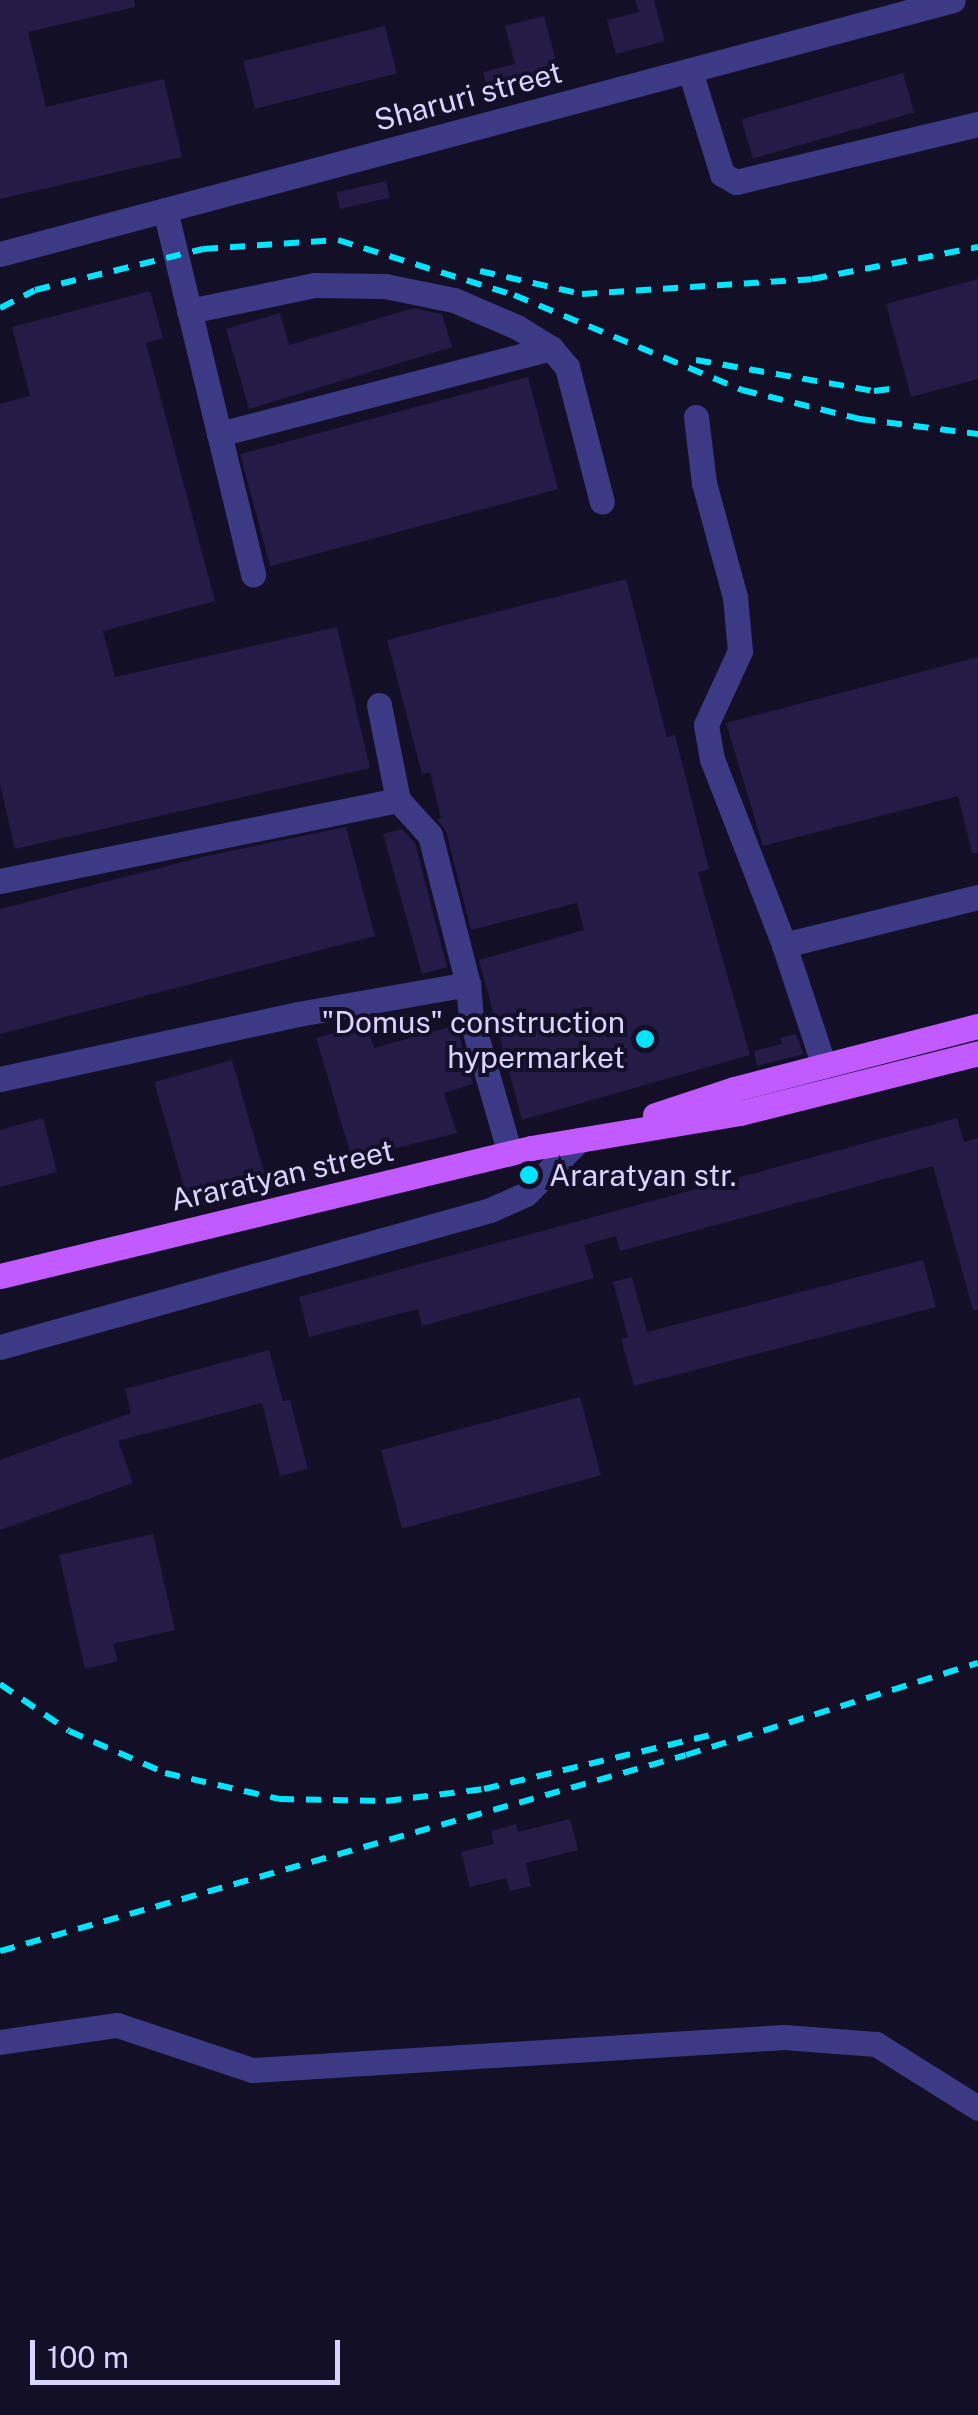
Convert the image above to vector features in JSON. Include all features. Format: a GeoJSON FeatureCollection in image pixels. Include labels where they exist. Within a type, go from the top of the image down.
{"type":"FeatureCollection","features":[{"type":"Feature","properties":{"kind":"main road","name":"Araratyan street"},"geometry":{"type":"LineString","coordinates":[[579,1140],[734,1089],[978,1026]]}},
{"type":"Feature","properties":{"kind":"main road","name":"Araratyan street"},"geometry":{"type":"LineString","coordinates":[[0,1276],[510,1154],[740,1113],[978,1053]]}},
{"type":"Feature","properties":{"kind":"street","name":"Sharuri street"},"geometry":{"type":"LineString","coordinates":[[0,254],[952,0]]}},
{"type":"Feature","properties":{"kind":"street"},"geometry":{"type":"LineString","coordinates":[[690,72],[722,174],[736,182],[978,124]]}},
{"type":"Feature","properties":{"kind":"street"},"geometry":{"type":"LineString","coordinates":[[165,210],[253,575]]}},
{"type":"Feature","properties":{"kind":"street"},"geometry":{"type":"LineString","coordinates":[[189,311],[314,284],[384,286],[454,300],[517,327],[552,348],[567,367],[602,502]]}},
{"type":"Feature","properties":{"kind":"street"},"geometry":{"type":"LineString","coordinates":[[219,434],[552,348]]}},
{"type":"Feature","properties":{"kind":"street"},"geometry":{"type":"LineString","coordinates":[[696,417],[704,483],[734,597],[740,651],[706,726],[712,759],[784,945],[824,1066]]}},
{"type":"Feature","properties":{"kind":"street"},"geometry":{"type":"LineString","coordinates":[[379,704],[398,800],[430,835],[468,984],[471,1018],[510,1154]]}},
{"type":"Feature","properties":{"kind":"street"},"geometry":{"type":"LineString","coordinates":[[0,881],[398,800]]}},
{"type":"Feature","properties":{"kind":"street"},"geometry":{"type":"LineString","coordinates":[[784,945],[978,898]]}},
{"type":"Feature","properties":{"kind":"street"},"geometry":{"type":"LineString","coordinates":[[0,1079],[298,1014],[468,984]]}},
{"type":"Feature","properties":{"kind":"street"},"geometry":{"type":"LineString","coordinates":[[0,1347],[476,1215],[526,1194],[579,1140]]}},
{"type":"Feature","properties":{"kind":"street"},"geometry":{"type":"LineString","coordinates":[[0,2042],[117,2025],[252,2070],[784,2037],[876,2044],[978,2108]]}},
{"type":"Feature","properties":{"kind":"building"},"geometry":{"type":"Polygon","coordinates":[[[0,0],[134,0],[135,7],[28,32],[46,107],[164,79],[182,157],[0,199],[0,0]]]}},
{"type":"Feature","properties":{"kind":"building"},"geometry":{"type":"Polygon","coordinates":[[[635,0],[654,0],[665,41],[616,54],[607,20],[639,12],[635,0]]]}},
{"type":"Feature","properties":{"kind":"building"},"geometry":{"type":"Polygon","coordinates":[[[544,16],[559,73],[488,91],[483,72],[515,64],[505,26],[544,16]]]}},
{"type":"Feature","properties":{"kind":"building"},"geometry":{"type":"Polygon","coordinates":[[[385,26],[397,74],[255,109],[243,61],[385,26]]]}},
{"type":"Feature","properties":{"kind":"building"},"geometry":{"type":"Polygon","coordinates":[[[903,73],[914,112],[753,159],[742,119],[903,73]]]}},
{"type":"Feature","properties":{"kind":"building"},"geometry":{"type":"Polygon","coordinates":[[[386,181],[390,198],[340,209],[336,192],[386,181]]]}},
{"type":"Feature","properties":{"kind":"building"},"geometry":{"type":"Polygon","coordinates":[[[978,279],[978,379],[911,397],[886,304],[978,279]]]}},
{"type":"Feature","properties":{"kind":"building"},"geometry":{"type":"Polygon","coordinates":[[[150,291],[163,338],[146,343],[215,601],[103,631],[115,677],[337,627],[370,768],[15,849],[0,785],[0,404],[30,396],[12,327],[150,291]]]}},
{"type":"Feature","properties":{"kind":"building"},"geometry":{"type":"Polygon","coordinates":[[[414,308],[442,314],[452,347],[249,409],[226,329],[280,313],[289,345],[414,308]]]}},
{"type":"Feature","properties":{"kind":"building"},"geometry":{"type":"Polygon","coordinates":[[[528,377],[558,489],[270,566],[240,454],[528,377]]]}},
{"type":"Feature","properties":{"kind":"building"},"geometry":{"type":"Polygon","coordinates":[[[626,579],[667,737],[675,735],[709,869],[698,872],[750,1055],[522,1120],[479,960],[584,930],[577,903],[471,930],[446,831],[437,819],[441,818],[430,772],[422,774],[387,640],[626,579]]]}},
{"type":"Feature","properties":{"kind":"building"},"geometry":{"type":"Polygon","coordinates":[[[978,657],[978,853],[972,853],[958,796],[763,846],[726,723],[978,657]]]}},
{"type":"Feature","properties":{"kind":"building"},"geometry":{"type":"Polygon","coordinates":[[[346,827],[375,936],[0,1034],[0,909],[206,856],[346,827]]]}},
{"type":"Feature","properties":{"kind":"building"},"geometry":{"type":"Polygon","coordinates":[[[402,829],[415,843],[447,967],[422,974],[383,834],[402,829]]]}},
{"type":"Feature","properties":{"kind":"building"},"geometry":{"type":"Polygon","coordinates":[[[366,1024],[374,1048],[456,1025],[473,1084],[444,1093],[457,1133],[352,1159],[316,1038],[366,1024]]]}},
{"type":"Feature","properties":{"kind":"building"},"geometry":{"type":"Polygon","coordinates":[[[796,1034],[803,1054],[757,1066],[754,1051],[782,1044],[780,1038],[796,1034]]]}},
{"type":"Feature","properties":{"kind":"building"},"geometry":{"type":"Polygon","coordinates":[[[232,1060],[269,1188],[191,1210],[154,1082],[232,1060]]]}},
{"type":"Feature","properties":{"kind":"building"},"geometry":{"type":"Polygon","coordinates":[[[43,1118],[57,1172],[0,1187],[0,1130],[43,1118]]]}},
{"type":"Feature","properties":{"kind":"building"},"geometry":{"type":"Polygon","coordinates":[[[957,1118],[964,1142],[978,1138],[978,1310],[973,1310],[933,1166],[620,1251],[616,1236],[584,1245],[594,1278],[422,1326],[418,1309],[309,1337],[299,1297],[957,1118]]]}},
{"type":"Feature","properties":{"kind":"building"},"geometry":{"type":"Polygon","coordinates":[[[923,1260],[936,1307],[634,1386],[621,1339],[628,1337],[613,1282],[632,1277],[647,1332],[923,1260]]]}},
{"type":"Feature","properties":{"kind":"building"},"geometry":{"type":"Polygon","coordinates":[[[269,1350],[283,1401],[290,1400],[308,1469],[280,1476],[262,1403],[118,1441],[133,1483],[0,1530],[0,1460],[131,1413],[125,1389],[269,1350]]]}},
{"type":"Feature","properties":{"kind":"building"},"geometry":{"type":"Polygon","coordinates":[[[580,1397],[601,1475],[402,1529],[381,1450],[580,1397]]]}},
{"type":"Feature","properties":{"kind":"building"},"geometry":{"type":"Polygon","coordinates":[[[153,1534],[175,1630],[113,1644],[118,1661],[85,1669],[59,1555],[153,1534]]]}},
{"type":"Feature","properties":{"kind":"building"},"geometry":{"type":"Polygon","coordinates":[[[570,1819],[578,1850],[526,1863],[531,1886],[510,1891],[506,1878],[470,1887],[461,1852],[494,1844],[491,1831],[516,1824],[518,1832],[570,1819]]]}},
{"type":"Feature","properties":{"kind":"railway"},"geometry":{"type":"LineString","coordinates":[[0,308],[35,290],[203,249],[338,240],[514,295],[742,390],[860,419],[978,434]]}},
{"type":"Feature","properties":{"kind":"railway"},"geometry":{"type":"LineString","coordinates":[[480,271],[582,294],[812,279],[978,247]]}},
{"type":"Feature","properties":{"kind":"railway"},"geometry":{"type":"LineString","coordinates":[[696,360],[874,391],[900,388]]}},
{"type":"Feature","properties":{"kind":"railway"},"geometry":{"type":"LineString","coordinates":[[0,1951],[686,1755],[978,1663]]}},
{"type":"Feature","properties":{"kind":"railway"},"geometry":{"type":"LineString","coordinates":[[0,1684],[69,1731],[165,1773],[279,1799],[386,1801],[484,1789],[711,1735]]}},
{"type":"Feature","properties":{"kind":"place","name":"\"Domus\" construction hypermarket"},"geometry":{"type":"Point","coordinates":[645,1039]}},
{"type":"Feature","properties":{"kind":"place","name":"Araratyan str."},"geometry":{"type":"Point","coordinates":[529,1175]}}]}
